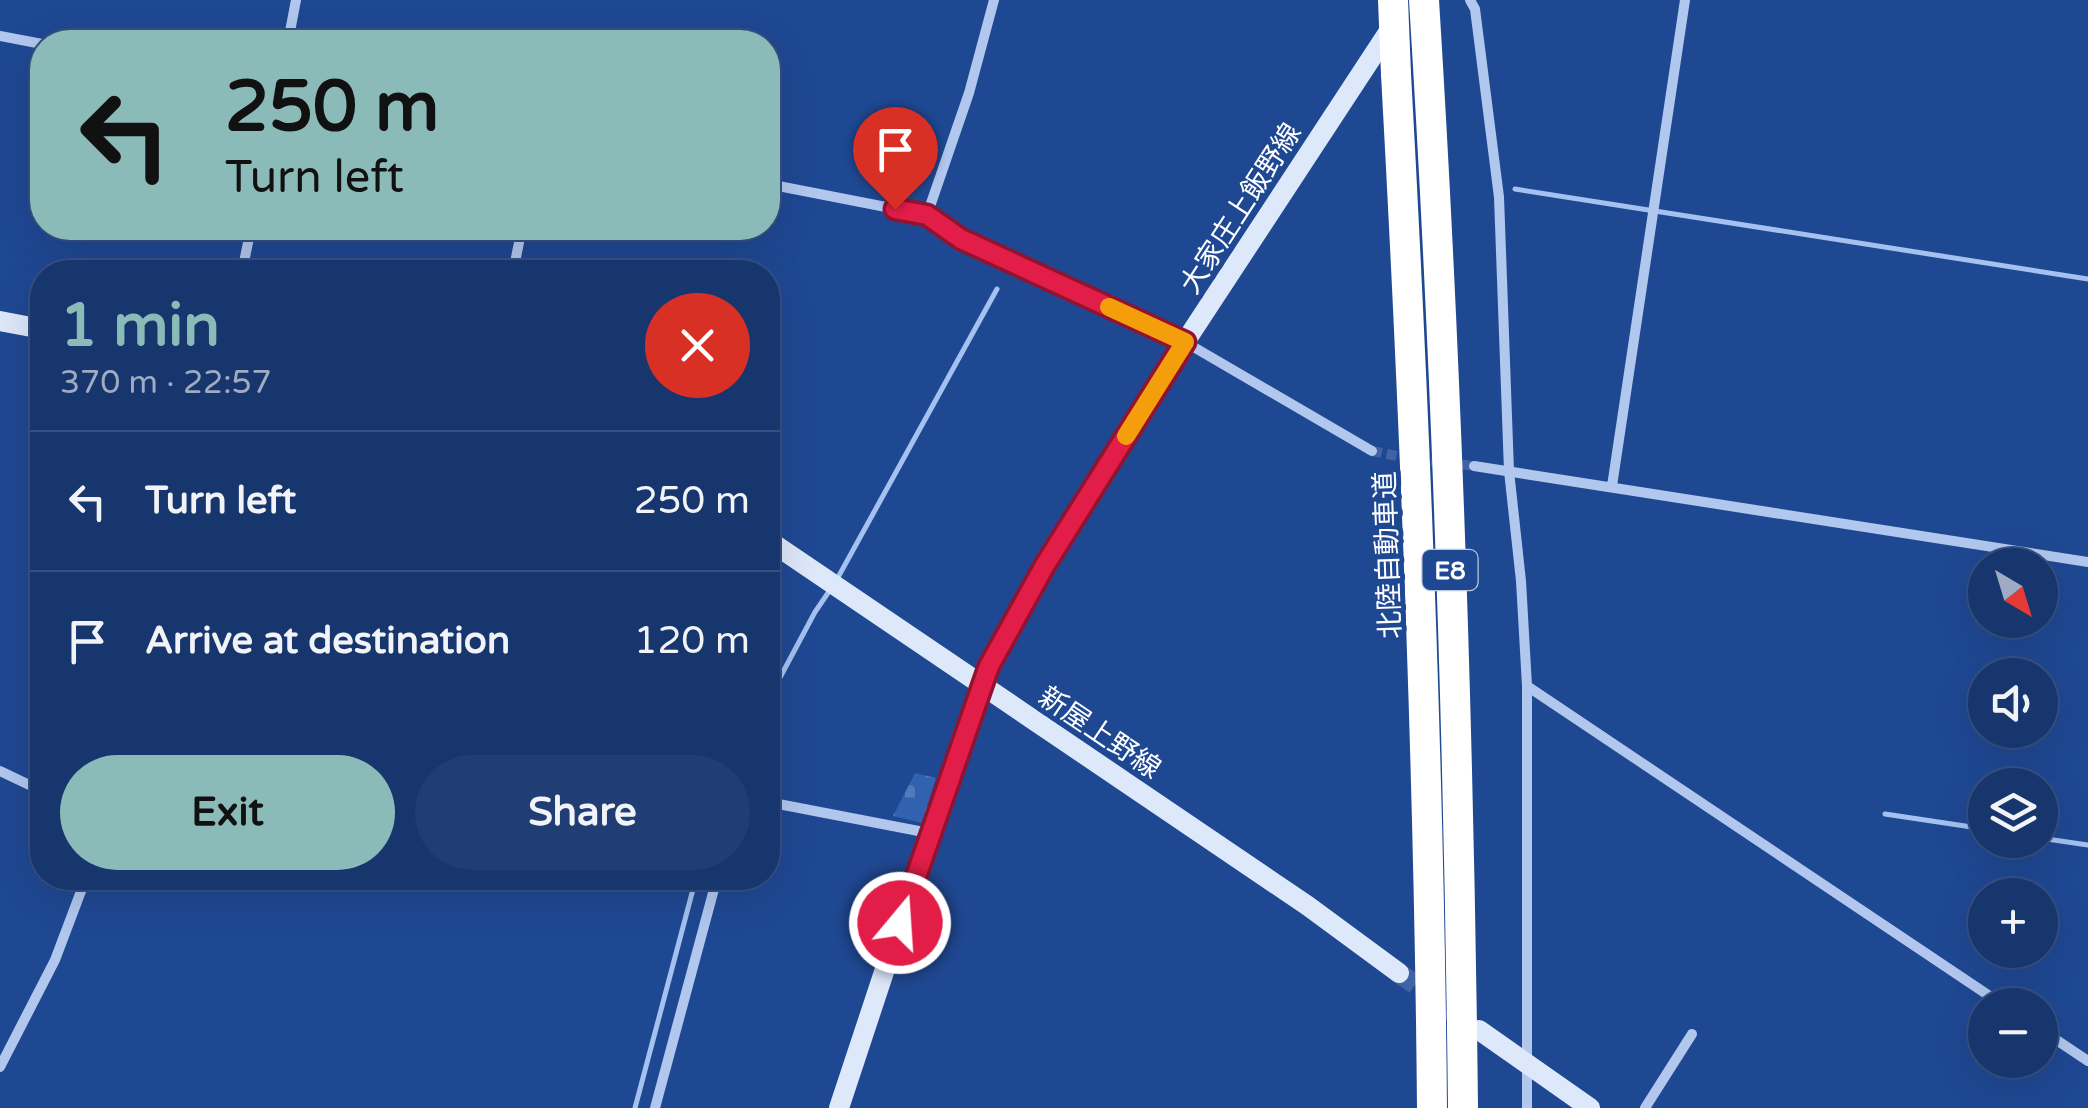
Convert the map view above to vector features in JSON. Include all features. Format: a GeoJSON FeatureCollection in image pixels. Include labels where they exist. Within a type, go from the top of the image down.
{"type":"FeatureCollection","features":[{"type":"Feature","properties":{"kind":"highway","name":"北陸自動車道"},"geometry":{"type":"LineString","coordinates":[[1393,0],[1423,637],[1432,1108]]}},
{"type":"Feature","properties":{"kind":"highway","name":"E8"},"geometry":{"type":"LineString","coordinates":[[1424,0],[1447,495],[1462,944],[1463,1108]]}},
{"type":"Feature","properties":{"kind":"main road","name":"大家庄上飯野線"},"geometry":{"type":"LineString","coordinates":[[839,1108],[989,666],[1045,565],[1185,342],[1410,0]]}},
{"type":"Feature","properties":{"kind":"main road"},"geometry":{"type":"LineString","coordinates":[[0,320],[30,326]]}},
{"type":"Feature","properties":{"kind":"main road","name":"新屋上野線"},"geometry":{"type":"LineString","coordinates":[[780,548],[1308,906],[1398,972]]}},
{"type":"Feature","properties":{"kind":"main road"},"geometry":{"type":"LineString","coordinates":[[1479,1030],[1590,1108]]}},
{"type":"Feature","properties":{"kind":"street"},"geometry":{"type":"LineString","coordinates":[[290,30],[296,0]]}},
{"type":"Feature","properties":{"kind":"street"},"geometry":{"type":"LineString","coordinates":[[927,215],[994,0]]}},
{"type":"Feature","properties":{"kind":"street"},"geometry":{"type":"LineString","coordinates":[[1470,0],[1475,9],[1499,197],[1509,471],[1527,686],[1528,1108]]}},
{"type":"Feature","properties":{"kind":"street"},"geometry":{"type":"LineString","coordinates":[[1612,486],[1686,0]]}},
{"type":"Feature","properties":{"kind":"street"},"geometry":{"type":"LineString","coordinates":[[0,36],[30,42]]}},
{"type":"Feature","properties":{"kind":"street"},"geometry":{"type":"LineString","coordinates":[[780,186],[927,215],[961,239],[1185,342],[1372,451]]}},
{"type":"Feature","properties":{"kind":"street"},"geometry":{"type":"LineString","coordinates":[[1474,466],[2088,562]]}},
{"type":"Feature","properties":{"kind":"street"},"geometry":{"type":"LineString","coordinates":[[1527,686],[1979,988]]}},
{"type":"Feature","properties":{"kind":"street"},"geometry":{"type":"LineString","coordinates":[[0,771],[30,785]]}},
{"type":"Feature","properties":{"kind":"street"},"geometry":{"type":"LineString","coordinates":[[780,804],[930,833]]}},
{"type":"Feature","properties":{"kind":"street"},"geometry":{"type":"LineString","coordinates":[[0,1067],[55,960],[81,890]]}},
{"type":"Feature","properties":{"kind":"street"},"geometry":{"type":"LineString","coordinates":[[654,1108],[714,890]]}},
{"type":"Feature","properties":{"kind":"street"},"geometry":{"type":"LineString","coordinates":[[1645,1108],[1692,1034]]}},
{"type":"Feature","properties":{"kind":"street"},"geometry":{"type":"LineString","coordinates":[[2058,1041],[2088,1061]]}},
{"type":"Feature","properties":{"kind":"green space"},"geometry":{"type":"Polygon","coordinates":[[[915,773],[936,778],[922,823],[893,816],[915,773]]]}},
{"type":"Feature","properties":{"kind":"waterway"},"geometry":{"type":"LineString","coordinates":[[1515,189],[2088,279]]}},
{"type":"Feature","properties":{"kind":"waterway"},"geometry":{"type":"LineString","coordinates":[[836,581],[997,289]]}},
{"type":"Feature","properties":{"kind":"waterway"},"geometry":{"type":"LineString","coordinates":[[780,678],[830,590]]}},
{"type":"Feature","properties":{"kind":"waterway"},"geometry":{"type":"LineString","coordinates":[[1885,814],[1968,826]]}},
{"type":"Feature","properties":{"kind":"waterway"},"geometry":{"type":"LineString","coordinates":[[2058,841],[2088,845]]}},
{"type":"Feature","properties":{"kind":"waterway"},"geometry":{"type":"LineString","coordinates":[[635,1108],[693,890]]}},
{"type":"Feature","properties":{"kind":"tunnel"},"geometry":{"type":"LineString","coordinates":[[1372,451],[1474,466]]}},
{"type":"Feature","properties":{"kind":"tunnel"},"geometry":{"type":"LineString","coordinates":[[1399,973],[1469,1023]]}},
{"type":"Feature","properties":{"kind":"slow traffic"},"geometry":{"type":"LineString","coordinates":[[1109,307],[1185,342],[1126,436]]}},
{"type":"Feature","properties":{"kind":"route"},"geometry":{"type":"LineString","coordinates":[[895,209],[927,215],[961,239],[1185,342],[1045,565],[989,666],[900,923]]}}]}
